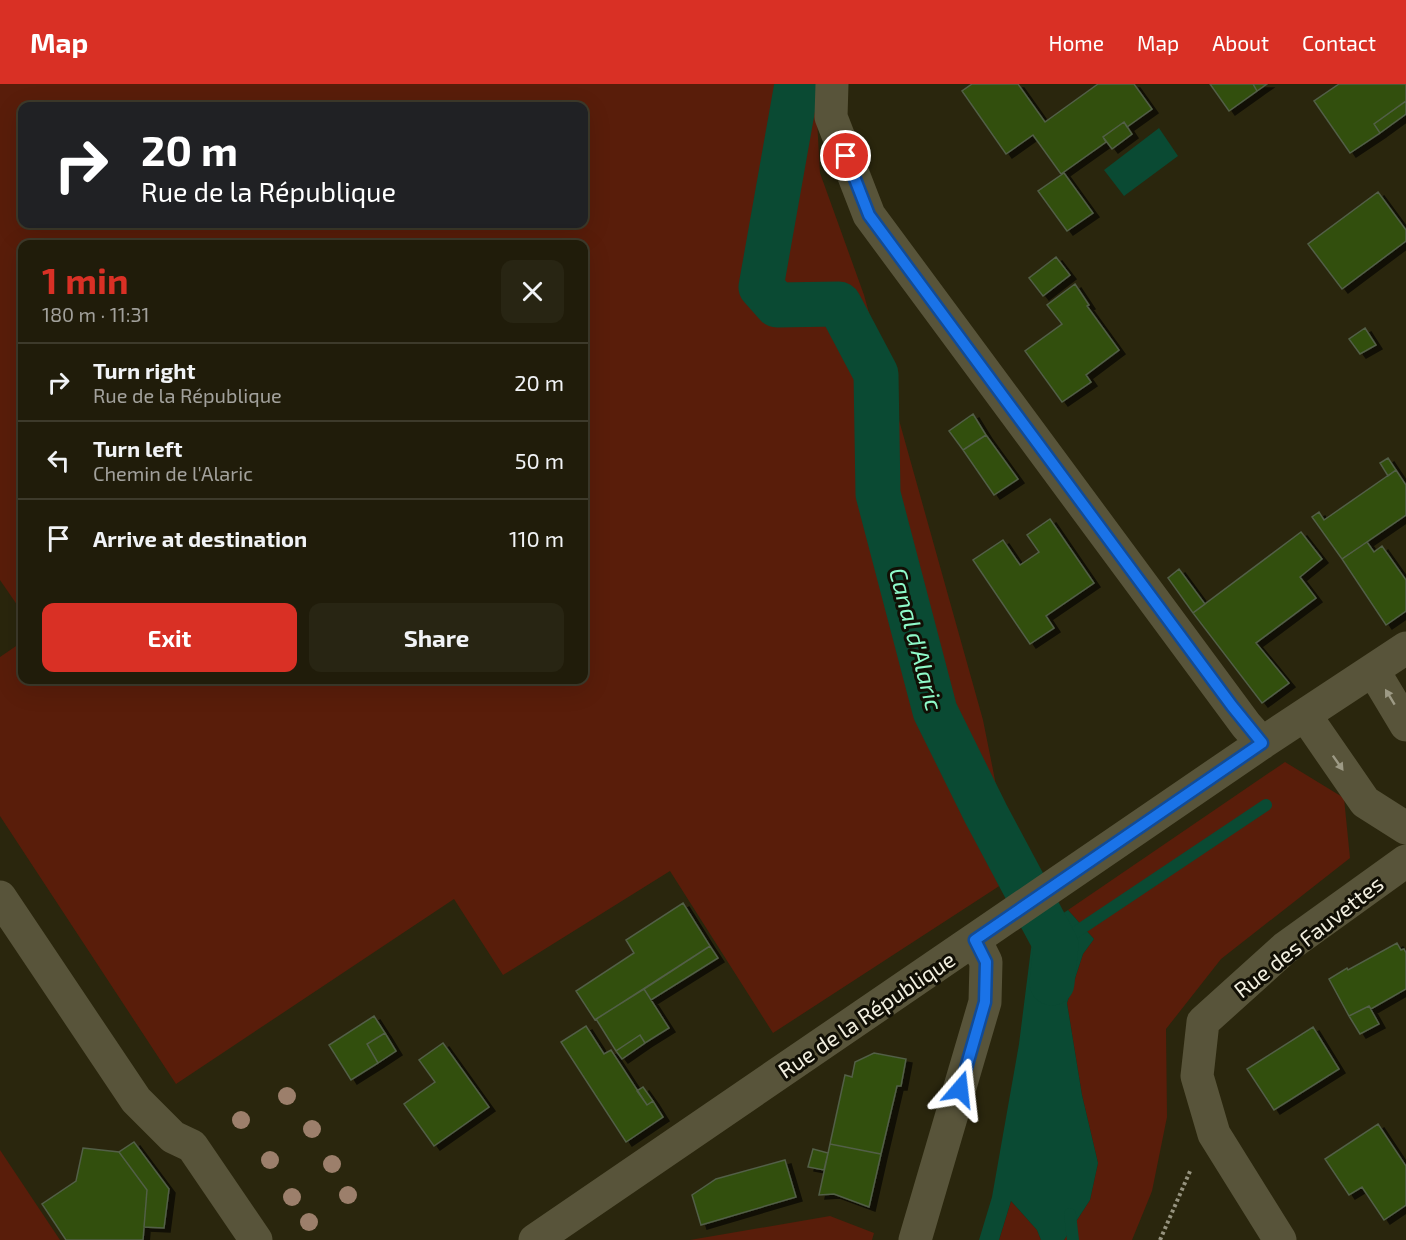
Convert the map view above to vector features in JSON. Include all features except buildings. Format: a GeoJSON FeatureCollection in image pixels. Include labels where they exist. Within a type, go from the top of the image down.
{"type":"FeatureCollection","features":[{"type":"Feature","properties":{"kind":"street"},"geometry":{"type":"LineString","coordinates":[[832,84],[831,117],[869,215],[1246,725],[1262,743]]}},
{"type":"Feature","properties":{"kind":"street","name":"Rue de la République"},"geometry":{"type":"LineString","coordinates":[[535,1240],[1262,743],[1406,648]]}},
{"type":"Feature","properties":{"kind":"street"},"geometry":{"type":"LineString","coordinates":[[1373,670],[1406,724]]}},
{"type":"Feature","properties":{"kind":"street"},"geometry":{"type":"LineString","coordinates":[[1305,715],[1365,802],[1406,828]]}},
{"type":"Feature","properties":{"kind":"street","name":"Rue des Fauvettes"},"geometry":{"type":"LineString","coordinates":[[1280,1240],[1214,1134],[1197,1076],[1203,1022],[1285,948],[1406,861]]}},
{"type":"Feature","properties":{"kind":"street"},"geometry":{"type":"LineString","coordinates":[[0,897],[136,1100],[173,1137],[192,1146],[256,1240]]}},
{"type":"Feature","properties":{"kind":"street"},"geometry":{"type":"LineString","coordinates":[[915,1240],[985,1002],[987,931]]}},
{"type":"Feature","properties":{"kind":"path"},"geometry":{"type":"LineString","coordinates":[[1160,1240],[1191,1169],[1214,1134]]}},
{"type":"Feature","properties":{"kind":"shaded area"},"geometry":{"type":"Polygon","coordinates":[[[0,84],[815,84],[820,173],[864,295],[983,720],[1002,815],[986,814],[973,826],[1007,881],[773,1033],[670,871],[503,975],[454,899],[176,1084],[0,816],[0,657],[18,645],[18,684],[588,684],[588,240],[18,240],[18,606],[0,580],[0,84]]]}},
{"type":"Feature","properties":{"kind":"shaded area"},"geometry":{"type":"Polygon","coordinates":[[[1159,128],[1178,156],[1124,196],[1104,170],[1159,128]]]}},
{"type":"Feature","properties":{"kind":"shaded area"},"geometry":{"type":"Polygon","coordinates":[[[1285,762],[1344,798],[1350,858],[1221,959],[1166,1029],[1167,1117],[1152,1191],[1132,1240],[1064,1240],[1090,1200],[1098,1163],[1082,1095],[1067,1003],[1083,954],[1094,939],[1068,910],[1285,762]]]}},
{"type":"Feature","properties":{"kind":"shaded area"},"geometry":{"type":"Polygon","coordinates":[[[986,814],[1002,815],[1034,861],[1007,881],[973,826],[986,814]]]}},
{"type":"Feature","properties":{"kind":"shaded area"},"geometry":{"type":"Polygon","coordinates":[[[1068,910],[1094,939],[1083,954],[1067,1003],[1082,1095],[1098,1163],[1090,1200],[1064,1240],[1041,1240],[1037,1230],[1011,1201],[999,1240],[979,1240],[992,1197],[1019,1044],[1033,933],[1068,910]]]}},
{"type":"Feature","properties":{"kind":"shaded area"},"geometry":{"type":"Polygon","coordinates":[[[0,1150],[60,1240],[0,1240],[0,1150]]]}},
{"type":"Feature","properties":{"kind":"shaded area"},"geometry":{"type":"Polygon","coordinates":[[[1011,1201],[1037,1230],[1041,1240],[999,1240],[1011,1201]]]}},
{"type":"Feature","properties":{"kind":"shaded area"},"geometry":{"type":"Polygon","coordinates":[[[830,1216],[874,1233],[872,1240],[690,1240],[830,1216]]]}},
{"type":"Feature","properties":{"kind":"waterway","name":"Canal d'Alaric"},"geometry":{"type":"LineString","coordinates":[[797,84],[761,287],[777,305],[839,304],[876,374],[878,494],[935,711],[986,814],[1056,945],[1052,983]]}},
{"type":"Feature","properties":{"kind":"waterway"},"geometry":{"type":"LineString","coordinates":[[1070,936],[1266,805]]}},
{"type":"Feature","properties":{"kind":"waterway","name":"Canal d'Alaric"},"geometry":{"type":"LineString","coordinates":[[1070,1214],[1073,1240]]}},
{"type":"Feature","properties":{"kind":"route"},"geometry":{"type":"LineString","coordinates":[[846,156],[869,215],[1246,725],[1262,743],[975,940],[986,962],[985,1002],[960,1089]]}}]}
